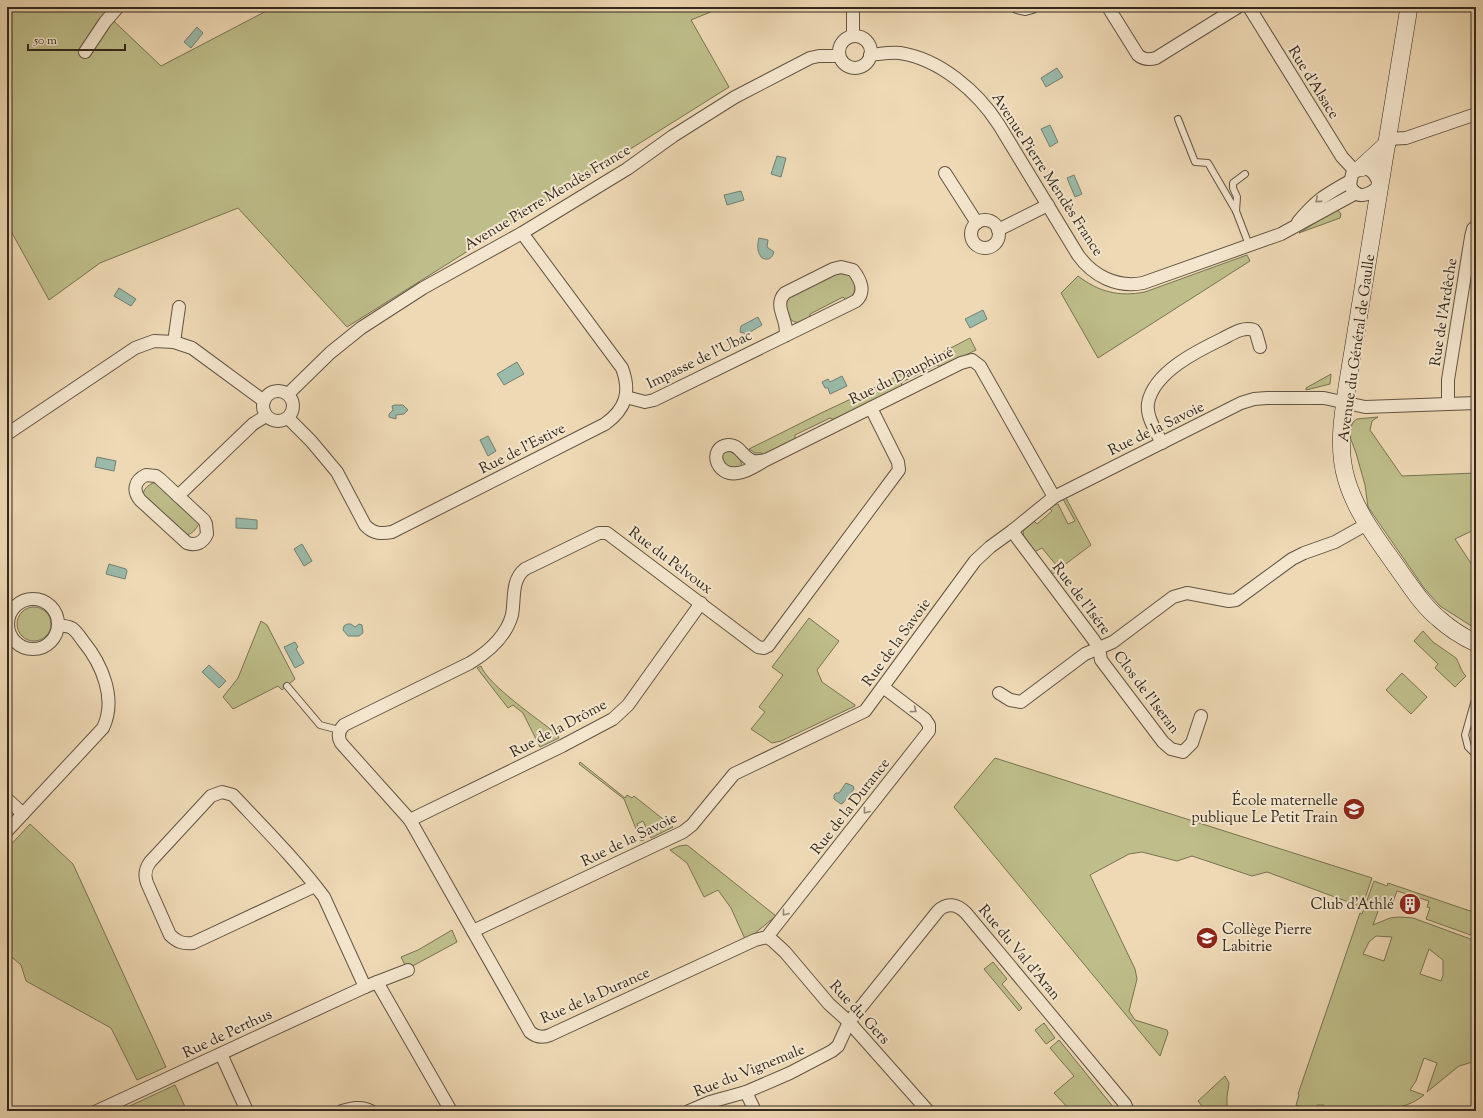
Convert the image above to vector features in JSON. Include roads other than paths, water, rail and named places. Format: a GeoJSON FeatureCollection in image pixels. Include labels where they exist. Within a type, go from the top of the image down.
{"type":"FeatureCollection","features":[{"type":"Feature","properties":{"kind":"street"},"geometry":{"type":"LineString","coordinates":[[84,52],[105,22],[118,7]]}},
{"type":"Feature","properties":{"kind":"street"},"geometry":{"type":"LineString","coordinates":[[853,7],[853,36]]}},
{"type":"Feature","properties":{"kind":"street"},"geometry":{"type":"LineString","coordinates":[[1017,7],[1025,9],[1032,7]]}},
{"type":"Feature","properties":{"kind":"street"},"geometry":{"type":"LineString","coordinates":[[1108,7],[1138,55],[1145,59],[1156,58],[1235,8]]}},
{"type":"Feature","properties":{"kind":"street","name":"Rue d'Alsace"},"geometry":{"type":"LineString","coordinates":[[1249,7],[1342,157],[1355,174]]}},
{"type":"Feature","properties":{"kind":"street","name":"Avenue du Général de Gaulle"},"geometry":{"type":"LineString","coordinates":[[1409,7],[1380,186],[1365,197],[1342,430],[1342,453],[1346,478],[1367,524],[1416,594],[1437,618],[1476,643]]}},
{"type":"Feature","properties":{"kind":"street"},"geometry":{"type":"LineString","coordinates":[[853,36],[863,38],[867,41],[870,55],[865,64],[855,68],[845,64],[839,56],[840,45],[843,41],[853,36]]}},
{"type":"Feature","properties":{"kind":"street","name":"Avenue Pierre Mendès France"},"geometry":{"type":"LineString","coordinates":[[870,55],[899,53],[917,58],[944,70],[972,91],[993,115],[1083,262],[1093,271],[1114,282],[1130,284],[1143,283],[1281,234],[1365,197]]}},
{"type":"Feature","properties":{"kind":"street","name":"Avenue Pierre Mendès France"},"geometry":{"type":"LineString","coordinates":[[288,394],[330,353],[361,328],[423,288],[522,233],[627,169],[673,136],[735,97],[810,58],[819,56],[839,56]]}},
{"type":"Feature","properties":{"kind":"street"},"geometry":{"type":"LineString","coordinates":[[1365,197],[1351,188],[1355,174],[1387,141],[1406,138],[1476,114]]}},
{"type":"Feature","properties":{"kind":"street"},"geometry":{"type":"LineString","coordinates":[[1355,174],[1365,168],[1374,172],[1380,186]]}},
{"type":"Feature","properties":{"kind":"street"},"geometry":{"type":"LineString","coordinates":[[944,173],[977,223]]}},
{"type":"Feature","properties":{"kind":"street","name":"Avenue Pierre Mendès France"},"geometry":{"type":"LineString","coordinates":[[1294,228],[1309,209],[1320,199],[1355,174]]}},
{"type":"Feature","properties":{"kind":"street"},"geometry":{"type":"LineString","coordinates":[[998,230],[1048,205]]}},
{"type":"Feature","properties":{"kind":"street"},"geometry":{"type":"LineString","coordinates":[[984,220],[989,221],[994,224],[998,230],[998,239],[990,247],[980,247],[975,244],[971,235],[972,230],[977,223],[984,220]]}},
{"type":"Feature","properties":{"kind":"street","name":"Rue de l'Ardêche"},"geometry":{"type":"LineString","coordinates":[[1448,404],[1448,380],[1471,237],[1473,229],[1476,226]]}},
{"type":"Feature","properties":{"kind":"street"},"geometry":{"type":"LineString","coordinates":[[522,233],[618,362],[625,380],[626,396]]}},
{"type":"Feature","properties":{"kind":"street","name":"Impasse de l'Ubac"},"geometry":{"type":"LineString","coordinates":[[626,396],[645,402],[654,400],[828,315],[859,299],[862,294],[862,288],[853,270],[841,267],[833,269],[785,293],[781,298],[780,303],[780,309],[786,329],[785,336]]}},
{"type":"Feature","properties":{"kind":"street"},"geometry":{"type":"LineString","coordinates":[[174,342],[179,307]]}},
{"type":"Feature","properties":{"kind":"street"},"geometry":{"type":"LineString","coordinates":[[1162,443],[1149,416],[1148,402],[1156,387],[1171,370],[1193,354],[1244,329],[1254,330],[1260,347]]}},
{"type":"Feature","properties":{"kind":"street"},"geometry":{"type":"LineString","coordinates":[[7,434],[135,348],[154,341],[174,342],[192,348],[264,401]]}},
{"type":"Feature","properties":{"kind":"street","name":"Rue du Dauphiné"},"geometry":{"type":"LineString","coordinates":[[766,460],[970,360],[974,361],[980,366],[1054,497]]}},
{"type":"Feature","properties":{"kind":"street"},"geometry":{"type":"LineString","coordinates":[[279,391],[288,394],[294,406],[293,411],[288,418],[283,421],[274,421],[266,416],[264,411],[264,401],[266,397],[279,391]]}},
{"type":"Feature","properties":{"kind":"street","name":"Rue de l'Estive"},"geometry":{"type":"LineString","coordinates":[[288,418],[311,441],[337,472],[365,525],[371,531],[382,534],[392,532],[605,424],[612,420],[620,410],[626,396]]}},
{"type":"Feature","properties":{"kind":"street","name":"Rue de la Savoie"},"geometry":{"type":"LineString","coordinates":[[473,931],[683,832],[692,825],[734,774],[865,711],[975,561],[990,547],[1054,497],[1241,403],[1254,399],[1324,398],[1345,404],[1365,407],[1476,402]]}},
{"type":"Feature","properties":{"kind":"street","name":"Rue du Pelvoux"},"geometry":{"type":"LineString","coordinates":[[339,730],[344,725],[470,663],[484,654],[497,642],[510,620],[514,603],[515,584],[519,573],[596,534],[604,532],[612,536],[758,647],[764,648],[770,644],[899,470],[898,462],[871,408]]}},
{"type":"Feature","properties":{"kind":"street"},"geometry":{"type":"LineString","coordinates":[[178,496],[253,424],[266,416]]}},
{"type":"Feature","properties":{"kind":"street"},"geometry":{"type":"LineString","coordinates":[[151,475],[160,479],[178,496],[206,524],[207,534],[205,539],[197,544],[187,544],[140,500],[136,496],[136,486],[141,478],[151,475]]}},
{"type":"Feature","properties":{"kind":"street","name":"Rue de l'Isére"},"geometry":{"type":"LineString","coordinates":[[1012,531],[1099,648],[1113,642],[1173,597],[1187,593],[1229,601],[1236,600],[1298,556],[1335,542],[1367,524]]}},
{"type":"Feature","properties":{"kind":"street"},"geometry":{"type":"LineString","coordinates":[[30,599],[46,603],[53,608],[57,616],[58,624],[57,633],[45,646],[28,648],[20,645],[14,639],[10,632],[8,623],[10,615],[15,607],[30,599]]}},
{"type":"Feature","properties":{"kind":"street","name":"Rue de la Drôme"},"geometry":{"type":"LineString","coordinates":[[410,820],[562,746],[613,719],[628,704],[701,603]]}},
{"type":"Feature","properties":{"kind":"street"},"geometry":{"type":"LineString","coordinates":[[7,831],[103,728],[108,718],[109,694],[92,651],[73,628],[58,624]]}},
{"type":"Feature","properties":{"kind":"street"},"geometry":{"type":"LineString","coordinates":[[999,693],[1010,700],[1021,702],[1085,654],[1099,648]]}},
{"type":"Feature","properties":{"kind":"street","name":"Clos de l'Iseran"},"geometry":{"type":"LineString","coordinates":[[1099,648],[1101,660],[1163,742],[1171,749],[1182,752],[1192,743],[1201,716]]}},
{"type":"Feature","properties":{"kind":"street","name":"Rue de la Durance"},"geometry":{"type":"LineString","coordinates":[[339,730],[338,736],[341,742],[410,820],[530,1032],[534,1035],[543,1037],[755,940],[766,937],[929,731],[929,725],[925,718],[883,687]]}},
{"type":"Feature","properties":{"kind":"street"},"geometry":{"type":"LineString","coordinates":[[315,886],[193,943],[183,943],[175,940],[170,935],[147,883],[145,875],[146,868],[150,862],[211,796],[226,792],[233,795],[315,886],[324,898],[365,986]]}},
{"type":"Feature","properties":{"kind":"street"},"geometry":{"type":"LineString","coordinates":[[7,799],[23,814]]}},
{"type":"Feature","properties":{"kind":"street","name":"Rue du Val d'Aran"},"geometry":{"type":"LineString","coordinates":[[849,1022],[940,909],[948,905],[957,906],[966,913],[981,930],[1125,1104],[1128,1111]]}},
{"type":"Feature","properties":{"kind":"street","name":"Rue du Gers"},"geometry":{"type":"LineString","coordinates":[[766,937],[782,949],[829,1004],[849,1022],[928,1111]]}},
{"type":"Feature","properties":{"kind":"street","name":"Rue de Perthus"},"geometry":{"type":"LineString","coordinates":[[100,1110],[365,986],[408,970]]}},
{"type":"Feature","properties":{"kind":"street"},"geometry":{"type":"LineString","coordinates":[[377,982],[451,1111]]}},
{"type":"Feature","properties":{"kind":"street","name":"Rue du Vignemale"},"geometry":{"type":"LineString","coordinates":[[689,1111],[715,1100],[746,1092],[790,1073],[832,1051],[838,1046],[849,1022]]}},
{"type":"Feature","properties":{"kind":"street"},"geometry":{"type":"LineString","coordinates":[[221,1054],[247,1111]]}},
{"type":"Feature","properties":{"kind":"street"},"geometry":{"type":"LineString","coordinates":[[746,1092],[754,1111]]}},
{"type":"Feature","properties":{"kind":"street"},"geometry":{"type":"LineString","coordinates":[[342,1111],[362,1108],[371,1111]]}},
{"type":"Feature","properties":{"kind":"lane"},"geometry":{"type":"LineString","coordinates":[[1178,119],[1195,162],[1208,163],[1236,211],[1249,245]]}},
{"type":"Feature","properties":{"kind":"lane"},"geometry":{"type":"LineString","coordinates":[[1236,211],[1237,197],[1233,184],[1235,180],[1245,174]]}},
{"type":"Feature","properties":{"kind":"lane"},"geometry":{"type":"LineString","coordinates":[[287,686],[320,725],[339,730]]}},
{"type":"Feature","properties":{"kind":"lane"},"geometry":{"type":"LineString","coordinates":[[1476,696],[1465,735],[1468,747],[1476,755]]}},
{"type":"Feature","properties":{"kind":"place","name":"École maternelle publique Le Petit Train"},"geometry":{"type":"Point","coordinates":[1354,809]}},
{"type":"Feature","properties":{"kind":"place","name":"Club d'Athlé"},"geometry":{"type":"Point","coordinates":[1410,904]}},
{"type":"Feature","properties":{"kind":"place","name":"Collège Pierre Labitrie"},"geometry":{"type":"Point","coordinates":[1207,938]}}]}
